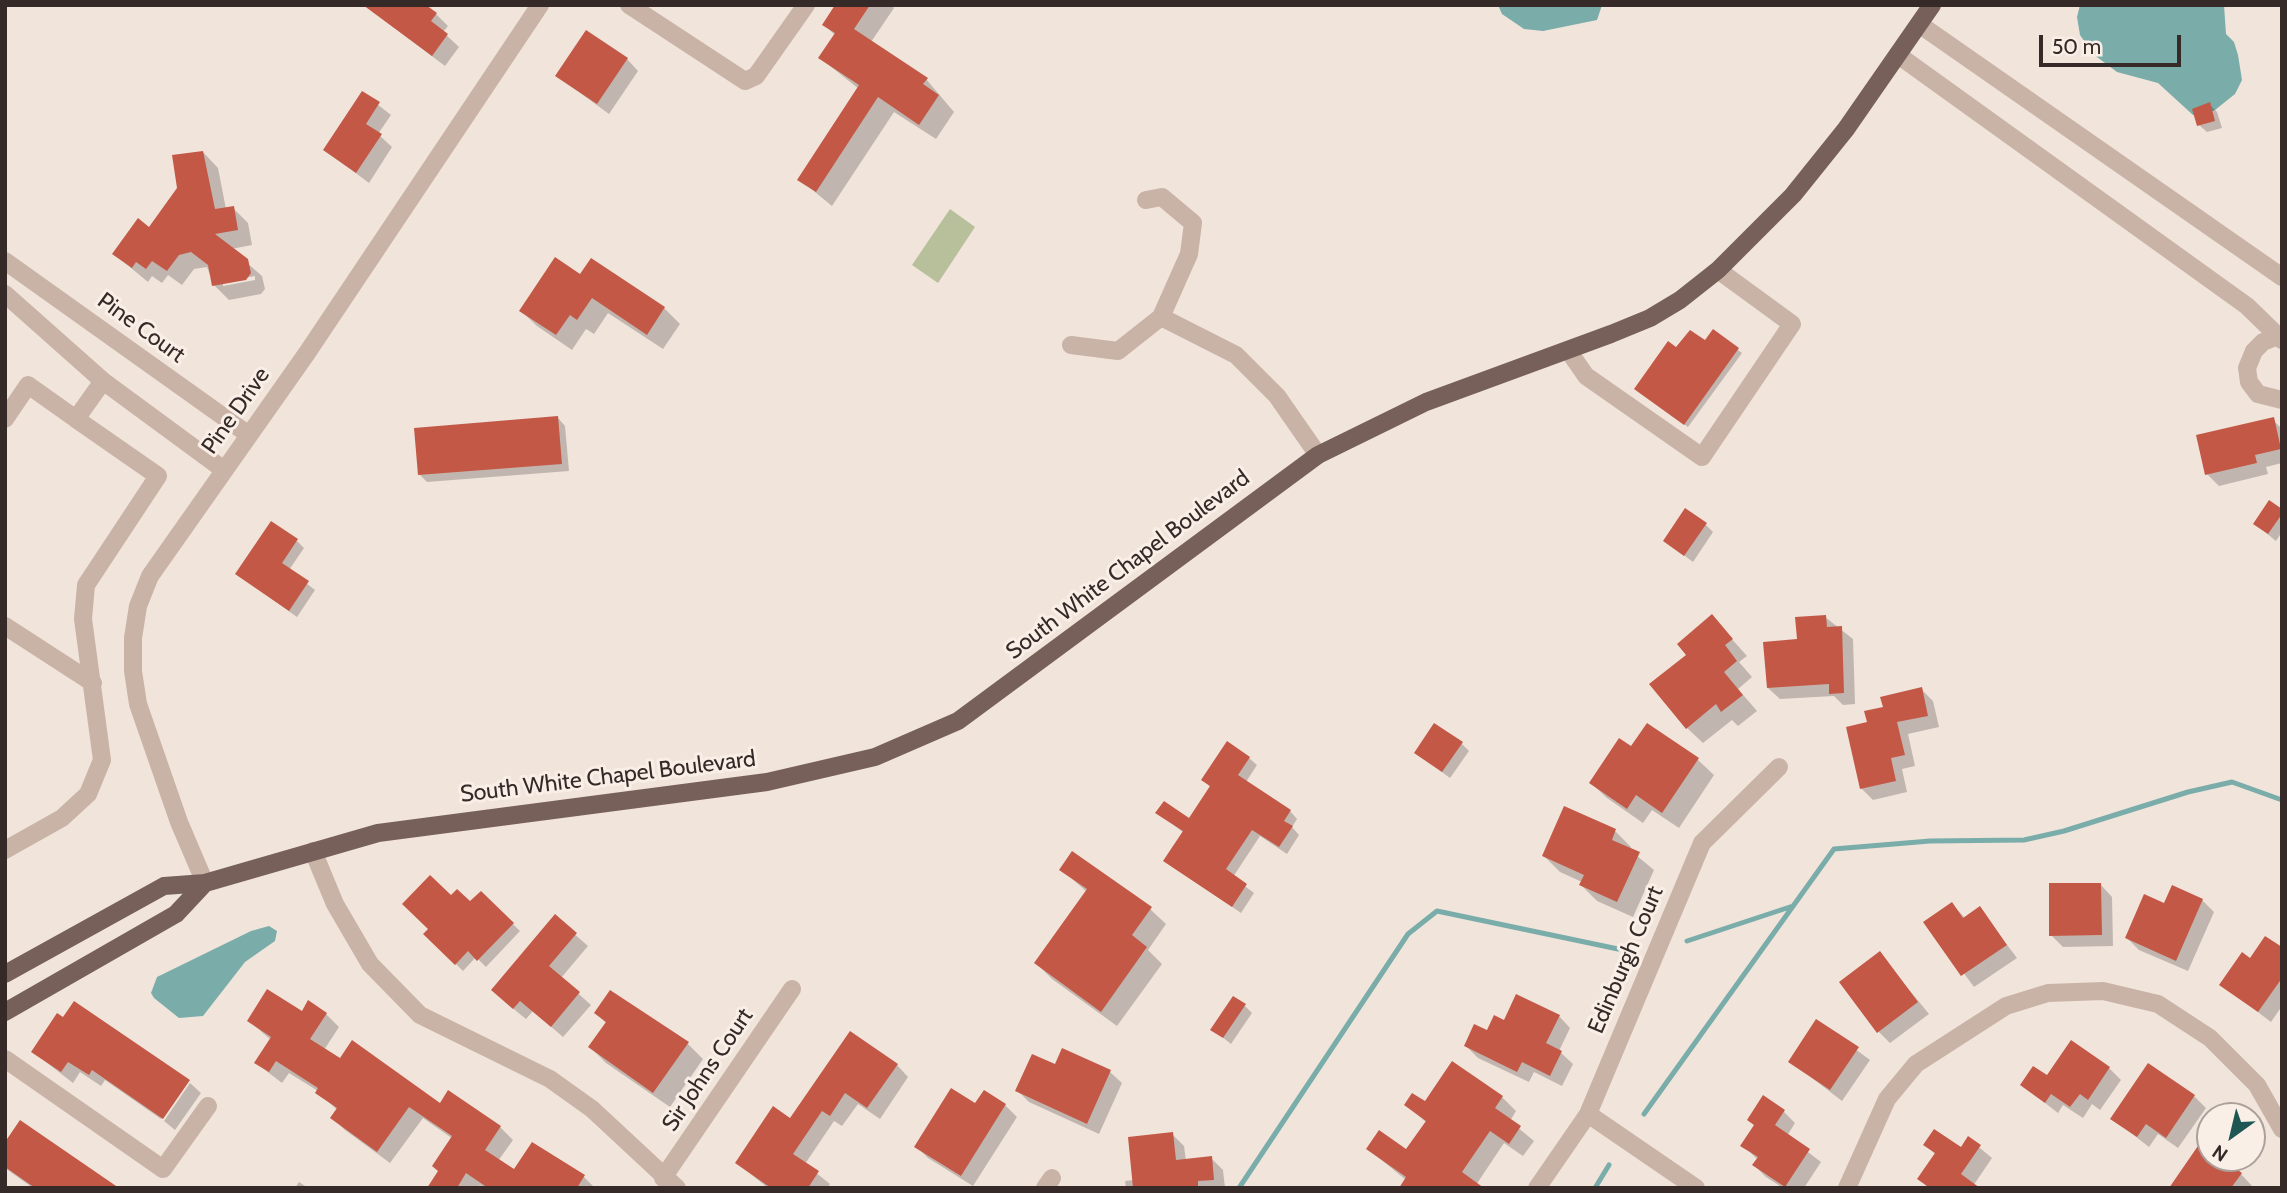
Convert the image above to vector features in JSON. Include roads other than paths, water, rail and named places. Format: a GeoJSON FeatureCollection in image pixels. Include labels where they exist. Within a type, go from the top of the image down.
{"type":"FeatureCollection","features":[{"type":"Feature","properties":{"kind":"main road","name":"South White Chapel Boulevard"},"geometry":{"type":"LineString","coordinates":[[5,974],[164,886],[205,883],[378,834],[464,820],[767,782],[875,757],[958,720],[1318,455],[1426,401],[1650,318],[1718,270],[1793,195],[1846,129],[1932,5]]}},
{"type":"Feature","properties":{"kind":"main road"},"geometry":{"type":"LineString","coordinates":[[5,1013],[176,915],[205,883]]}},
{"type":"Feature","properties":{"kind":"street"},"geometry":{"type":"LineString","coordinates":[[629,5],[745,81],[757,76],[806,5]]}},
{"type":"Feature","properties":{"kind":"street","name":"Pine Drive"},"geometry":{"type":"LineString","coordinates":[[205,883],[174,810],[138,704],[133,671],[133,638],[138,606],[150,576],[489,86],[532,8]]}},
{"type":"Feature","properties":{"kind":"street"},"geometry":{"type":"LineString","coordinates":[[1919,24],[2282,277]]}},
{"type":"Feature","properties":{"kind":"street"},"geometry":{"type":"LineString","coordinates":[[1898,55],[2248,306],[2280,338]]}},
{"type":"Feature","properties":{"kind":"street"},"geometry":{"type":"LineString","coordinates":[[1071,345],[1118,351],[1161,317],[1189,254],[1193,223],[1162,197],[1146,200]]}},
{"type":"Feature","properties":{"kind":"street","name":"Pine Court"},"geometry":{"type":"LineString","coordinates":[[5,261],[249,435]]}},
{"type":"Feature","properties":{"kind":"street"},"geometry":{"type":"LineString","coordinates":[[1568,350],[1586,376],[1702,457],[1792,324],[1718,270]]}},
{"type":"Feature","properties":{"kind":"street"},"geometry":{"type":"LineString","coordinates":[[5,294],[103,381],[224,470]]}},
{"type":"Feature","properties":{"kind":"street"},"geometry":{"type":"LineString","coordinates":[[1161,317],[1236,355],[1277,396],[1318,455]]}},
{"type":"Feature","properties":{"kind":"street"},"geometry":{"type":"LineString","coordinates":[[2280,338],[2263,342],[2254,351],[2247,368],[2249,382],[2258,394],[2282,400]]}},
{"type":"Feature","properties":{"kind":"street"},"geometry":{"type":"LineString","coordinates":[[76,419],[103,381]]}},
{"type":"Feature","properties":{"kind":"street"},"geometry":{"type":"LineString","coordinates":[[5,419],[28,385],[158,476],[86,585],[83,619],[102,760],[89,794],[62,818],[5,849]]}},
{"type":"Feature","properties":{"kind":"street"},"geometry":{"type":"LineString","coordinates":[[5,626],[93,684]]}},
{"type":"Feature","properties":{"kind":"street","name":"Edinburgh Court"},"geometry":{"type":"LineString","coordinates":[[1537,1188],[1588,1114],[1702,843],[1779,767]]}},
{"type":"Feature","properties":{"kind":"street"},"geometry":{"type":"LineString","coordinates":[[313,851],[335,904],[370,964],[420,1015],[550,1079],[592,1110],[670,1183]]}},
{"type":"Feature","properties":{"kind":"street","name":"Sir Johns Court"},"geometry":{"type":"LineString","coordinates":[[670,1183],[792,989]]}},
{"type":"Feature","properties":{"kind":"street"},"geometry":{"type":"LineString","coordinates":[[1847,1188],[1887,1099],[1916,1064],[2006,1006],[2048,993],[2103,991],[2158,1004],[2210,1038],[2257,1085],[2282,1129]]}},
{"type":"Feature","properties":{"kind":"street"},"geometry":{"type":"LineString","coordinates":[[7,1063],[163,1169],[208,1106]]}},
{"type":"Feature","properties":{"kind":"street"},"geometry":{"type":"LineString","coordinates":[[1588,1114],[1696,1188]]}},
{"type":"Feature","properties":{"kind":"water"},"geometry":{"type":"Polygon","coordinates":[[[1498,5],[1602,5],[1597,20],[1543,31],[1524,29],[1502,14],[1498,5]]]}},
{"type":"Feature","properties":{"kind":"water"},"geometry":{"type":"Polygon","coordinates":[[[2080,5],[2224,5],[2226,34],[2234,42],[2242,80],[2235,94],[2215,110],[2193,115],[2158,83],[2117,72],[2093,54],[2080,35],[2077,17],[2080,5]]]}},
{"type":"Feature","properties":{"kind":"water"},"geometry":{"type":"Polygon","coordinates":[[[269,926],[277,931],[275,941],[245,962],[203,1016],[179,1018],[151,993],[157,977],[251,931],[269,926]]]}},
{"type":"Feature","properties":{"kind":"waterway"},"geometry":{"type":"LineString","coordinates":[[1644,1114],[1834,849],[1930,841],[2024,840],[2064,831],[2188,792],[2232,782],[2282,800]]}},
{"type":"Feature","properties":{"kind":"waterway"},"geometry":{"type":"LineString","coordinates":[[1687,941],[1793,906]]}},
{"type":"Feature","properties":{"kind":"waterway"},"geometry":{"type":"LineString","coordinates":[[1239,1188],[1408,934],[1437,911],[1618,949]]}},
{"type":"Feature","properties":{"kind":"waterway"},"geometry":{"type":"LineString","coordinates":[[1595,1188],[1609,1165]]}}]}
